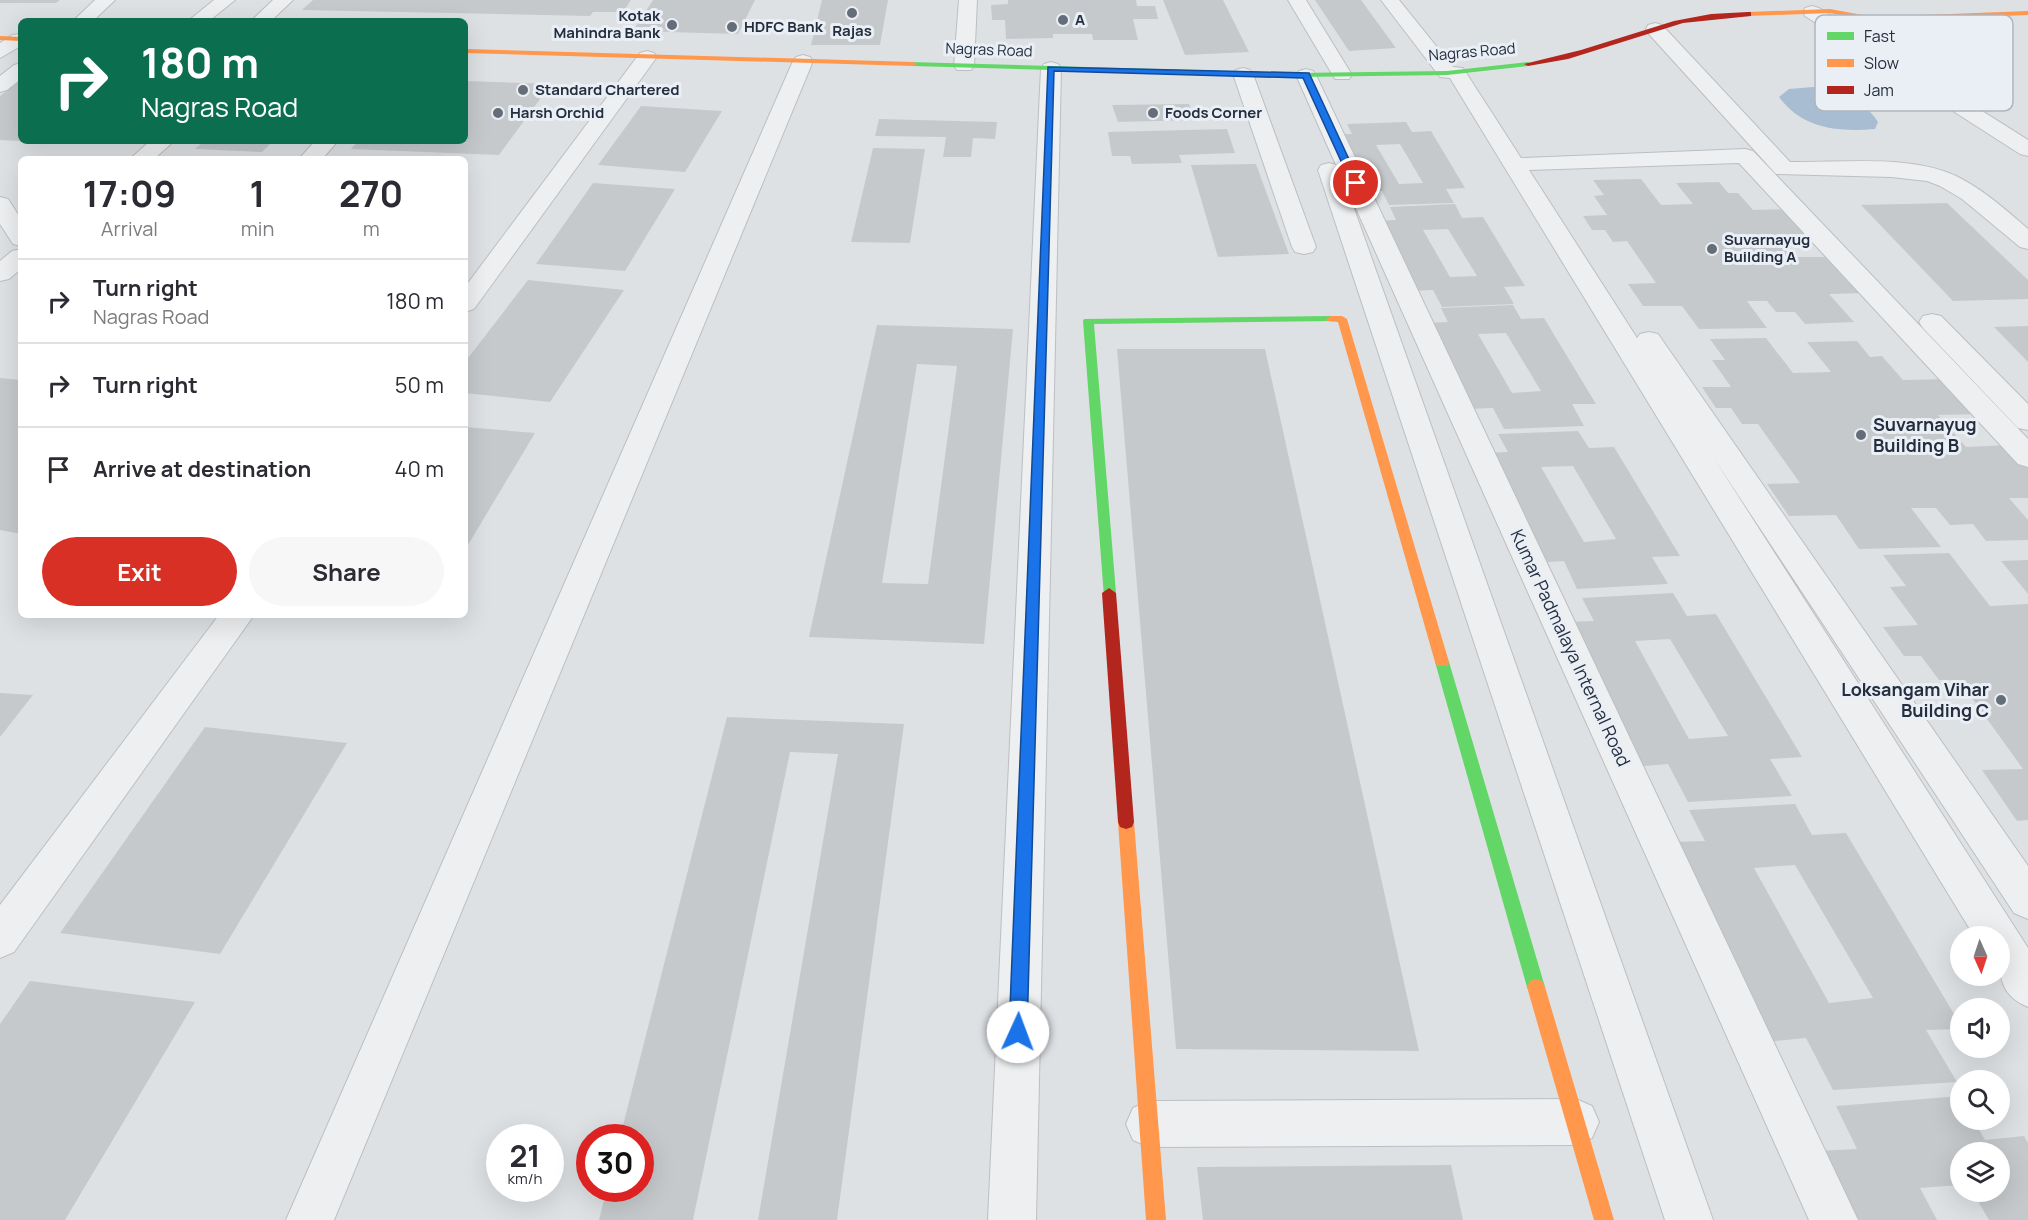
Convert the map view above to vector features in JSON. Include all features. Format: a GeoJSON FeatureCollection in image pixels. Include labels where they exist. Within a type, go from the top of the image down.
{"type":"FeatureCollection","features":[{"type":"Feature","properties":{"kind":"main road"},"geometry":{"type":"LineString","coordinates":[[1821,11],[1851,0]]}},
{"type":"Feature","properties":{"kind":"main road"},"geometry":{"type":"LineString","coordinates":[[1706,5],[1720,15]]}},
{"type":"Feature","properties":{"kind":"main road","name":"Nagras Road"},"geometry":{"type":"LineString","coordinates":[[468,51],[1244,74],[1342,75],[1456,72],[1556,61],[1675,23],[1720,15],[1821,11]]}},
{"type":"Feature","properties":{"kind":"main road"},"geometry":{"type":"LineString","coordinates":[[1821,11],[1847,15]]}},
{"type":"Feature","properties":{"kind":"main road"},"geometry":{"type":"LineString","coordinates":[[1997,15],[2028,14]]}},
{"type":"Feature","properties":{"kind":"main road"},"geometry":{"type":"LineString","coordinates":[[1156,1220],[1088,321],[1342,319],[1604,1220]]}},
{"type":"Feature","properties":{"kind":"street"},"geometry":{"type":"LineString","coordinates":[[85,18],[106,0]]}},
{"type":"Feature","properties":{"kind":"street"},"geometry":{"type":"LineString","coordinates":[[201,18],[226,0]]}},
{"type":"Feature","properties":{"kind":"street"},"geometry":{"type":"LineString","coordinates":[[263,18],[284,0]]}},
{"type":"Feature","properties":{"kind":"street"},"geometry":{"type":"LineString","coordinates":[[964,66],[968,0]]}},
{"type":"Feature","properties":{"kind":"street"},"geometry":{"type":"LineString","coordinates":[[1297,0],[1342,75]]}},
{"type":"Feature","properties":{"kind":"street"},"geometry":{"type":"LineString","coordinates":[[1390,0],[1456,72],[1529,163],[2028,900]]}},
{"type":"Feature","properties":{"kind":"street"},"geometry":{"type":"LineString","coordinates":[[1821,11],[1827,15]]}},
{"type":"Feature","properties":{"kind":"street"},"geometry":{"type":"LineString","coordinates":[[1655,29],[1784,169],[2028,421]]}},
{"type":"Feature","properties":{"kind":"street"},"geometry":{"type":"LineString","coordinates":[[0,52],[13,39]]}},
{"type":"Feature","properties":{"kind":"street"},"geometry":{"type":"LineString","coordinates":[[468,300],[647,57]]}},
{"type":"Feature","properties":{"kind":"street"},"geometry":{"type":"LineString","coordinates":[[310,1220],[803,61]]}},
{"type":"Feature","properties":{"kind":"street"},"geometry":{"type":"LineString","coordinates":[[1012,1220],[1050,68]]}},
{"type":"Feature","properties":{"kind":"street"},"geometry":{"type":"LineString","coordinates":[[0,86],[18,71]]}},
{"type":"Feature","properties":{"kind":"street"},"geometry":{"type":"LineString","coordinates":[[1456,72],[1991,926]]}},
{"type":"Feature","properties":{"kind":"street"},"geometry":{"type":"LineString","coordinates":[[1244,74],[1304,247]]}},
{"type":"Feature","properties":{"kind":"street"},"geometry":{"type":"LineString","coordinates":[[1301,75],[1689,1220]]}},
{"type":"Feature","properties":{"kind":"street","name":"Kumar Padmalaya Internal Road"},"geometry":{"type":"LineString","coordinates":[[1301,75],[1834,1220]]}},
{"type":"Feature","properties":{"kind":"street"},"geometry":{"type":"LineString","coordinates":[[1971,111],[2028,149]]}},
{"type":"Feature","properties":{"kind":"street"},"geometry":{"type":"LineString","coordinates":[[145,156],[159,144]]}},
{"type":"Feature","properties":{"kind":"street"},"geometry":{"type":"LineString","coordinates":[[313,156],[324,144]]}},
{"type":"Feature","properties":{"kind":"street"},"geometry":{"type":"LineString","coordinates":[[1529,163],[1745,156],[2028,457]]}},
{"type":"Feature","properties":{"kind":"street"},"geometry":{"type":"LineString","coordinates":[[1784,169],[1904,171],[1945,180],[1967,191],[2028,242]]}},
{"type":"Feature","properties":{"kind":"street"},"geometry":{"type":"LineString","coordinates":[[0,204],[18,233]]}},
{"type":"Feature","properties":{"kind":"street"},"geometry":{"type":"LineString","coordinates":[[0,274],[18,259]]}},
{"type":"Feature","properties":{"kind":"street"},"geometry":{"type":"LineString","coordinates":[[0,938],[235,618]]}},
{"type":"Feature","properties":{"kind":"street"},"geometry":{"type":"LineString","coordinates":[[2010,956],[2028,986]]}},
{"type":"Feature","properties":{"kind":"street"},"geometry":{"type":"LineString","coordinates":[[1149,1124],[1576,1122]]}},
{"type":"Feature","properties":{"kind":"water"},"geometry":{"type":"Polygon","coordinates":[[[1815,87],[1815,111],[1869,111],[1878,122],[1875,129],[1847,130],[1810,122],[1788,108],[1779,97],[1789,89],[1815,87]]]}},
{"type":"Feature","properties":{"kind":"building"},"geometry":{"type":"Polygon","coordinates":[[[0,0],[60,0],[56,3],[0,3],[0,0]]]}},
{"type":"Feature","properties":{"kind":"building"},"geometry":{"type":"Polygon","coordinates":[[[313,0],[631,0],[623,12],[593,12],[590,16],[302,10],[313,0]]]}},
{"type":"Feature","properties":{"kind":"building"},"geometry":{"type":"Polygon","coordinates":[[[653,0],[755,0],[738,34],[633,31],[653,0]]]}},
{"type":"Feature","properties":{"kind":"building","name":"Rajas"},"geometry":{"type":"Polygon","coordinates":[[[822,0],[888,0],[880,45],[811,45],[822,0]]]}},
{"type":"Feature","properties":{"kind":"building","name":"A"},"geometry":{"type":"Polygon","coordinates":[[[1008,0],[1136,0],[1137,6],[1155,6],[1158,19],[1133,19],[1138,40],[1093,40],[1092,34],[1053,34],[1053,38],[1006,39],[1005,20],[992,20],[991,5],[1008,4],[1008,0]]]}},
{"type":"Feature","properties":{"kind":"building"},"geometry":{"type":"Polygon","coordinates":[[[1163,0],[1223,0],[1249,52],[1185,55],[1163,0]]]}},
{"type":"Feature","properties":{"kind":"building"},"geometry":{"type":"Polygon","coordinates":[[[1315,0],[1361,0],[1396,48],[1349,51],[1315,0]]]}},
{"type":"Feature","properties":{"kind":"building","name":"Harsh Orchid"},"geometry":{"type":"Polygon","coordinates":[[[468,81],[551,84],[499,155],[351,149],[355,144],[468,144],[468,81]]]}},
{"type":"Feature","properties":{"kind":"building"},"geometry":{"type":"Polygon","coordinates":[[[18,82],[18,141],[0,140],[0,96],[18,82]]]}},
{"type":"Feature","properties":{"kind":"building","name":"Foods Corner"},"geometry":{"type":"Polygon","coordinates":[[[1189,104],[1194,120],[1118,122],[1112,105],[1189,104]]]}},
{"type":"Feature","properties":{"kind":"building"},"geometry":{"type":"Polygon","coordinates":[[[641,106],[722,111],[685,172],[598,165],[641,106]]]}},
{"type":"Feature","properties":{"kind":"building"},"geometry":{"type":"Polygon","coordinates":[[[879,119],[997,122],[995,139],[973,138],[971,157],[943,157],[946,137],[875,136],[879,119]]]}},
{"type":"Feature","properties":{"kind":"building"},"geometry":{"type":"Polygon","coordinates":[[[1406,122],[1412,132],[1431,131],[1465,188],[1446,189],[1454,203],[1389,205],[1382,191],[1361,192],[1332,134],[1352,134],[1347,124],[1406,122]],[[1400,144],[1376,145],[1399,184],[1423,183],[1400,144]]]}},
{"type":"Feature","properties":{"kind":"building"},"geometry":{"type":"Polygon","coordinates":[[[1227,129],[1235,153],[1179,155],[1182,163],[1132,164],[1130,156],[1112,156],[1108,132],[1227,129]]]}},
{"type":"Feature","properties":{"kind":"building"},"geometry":{"type":"Polygon","coordinates":[[[201,144],[270,144],[262,152],[195,149],[201,144]]]}},
{"type":"Feature","properties":{"kind":"building"},"geometry":{"type":"Polygon","coordinates":[[[873,148],[925,149],[910,243],[851,242],[873,148]]]}},
{"type":"Feature","properties":{"kind":"building"},"geometry":{"type":"Polygon","coordinates":[[[1256,164],[1289,254],[1218,257],[1191,165],[1256,164]]]}},
{"type":"Feature","properties":{"kind":"building","name":"Suvarnayug Building A"},"geometry":{"type":"Polygon","coordinates":[[[1641,179],[1661,205],[1693,204],[1676,183],[1719,182],[1728,193],[1738,193],[1753,210],[1795,209],[1817,234],[1779,235],[1798,257],[1835,257],[1867,293],[1829,294],[1854,322],[1805,324],[1795,312],[1776,312],[1767,301],[1747,301],[1767,328],[1699,329],[1682,306],[1643,306],[1628,284],[1656,283],[1627,241],[1613,242],[1605,230],[1592,230],[1583,216],[1607,215],[1594,196],[1604,195],[1593,180],[1641,179]]]}},
{"type":"Feature","properties":{"kind":"building"},"geometry":{"type":"Polygon","coordinates":[[[593,183],[675,189],[625,271],[536,264],[593,183]]]}},
{"type":"Feature","properties":{"kind":"building"},"geometry":{"type":"Polygon","coordinates":[[[1947,203],[2028,280],[2028,299],[1953,301],[1861,205],[1947,203]]]}},
{"type":"Feature","properties":{"kind":"building"},"geometry":{"type":"Polygon","coordinates":[[[1455,204],[1462,218],[1483,217],[1525,286],[1504,287],[1514,304],[1442,307],[1433,290],[1409,291],[1375,221],[1396,220],[1390,207],[1455,204]],[[1448,229],[1423,230],[1450,277],[1477,276],[1448,229]]]}},
{"type":"Feature","properties":{"kind":"building"},"geometry":{"type":"Polygon","coordinates":[[[528,280],[624,290],[550,402],[468,393],[468,358],[528,280]]]}},
{"type":"Feature","properties":{"kind":"building"},"geometry":{"type":"Polygon","coordinates":[[[1513,305],[1521,319],[1544,318],[1596,404],[1572,404],[1584,426],[1504,429],[1493,408],[1467,409],[1424,323],[1448,322],[1441,308],[1513,305]],[[1506,333],[1478,334],[1512,393],[1541,391],[1506,333]]]}},
{"type":"Feature","properties":{"kind":"building"},"geometry":{"type":"Polygon","coordinates":[[[877,325],[1013,329],[984,644],[809,637],[877,325]],[[917,364],[882,583],[928,584],[957,366],[917,364]]]}},
{"type":"Feature","properties":{"kind":"building"},"geometry":{"type":"Polygon","coordinates":[[[2028,326],[2028,362],[1994,327],[2028,326]]]}},
{"type":"Feature","properties":{"kind":"building","name":"Suvarnayug Building B"},"geometry":{"type":"Polygon","coordinates":[[[1766,338],[1793,373],[1831,372],[1807,342],[1857,341],[1870,357],[1882,356],[1903,380],[1951,379],[1984,414],[1938,415],[1966,447],[2008,445],[2028,467],[2028,498],[2009,498],[2028,520],[2028,540],[1986,541],[1973,524],[1950,525],[1936,508],[1911,508],[1941,547],[1859,549],[1836,515],[1789,516],[1767,484],[1800,483],[1758,424],[1742,424],[1731,408],[1716,408],[1702,387],[1731,387],[1712,360],[1725,360],[1710,339],[1766,338]]]}},
{"type":"Feature","properties":{"kind":"building"},"geometry":{"type":"Polygon","coordinates":[[[1117,349],[1265,349],[1419,1051],[1176,1049],[1117,349]]]}},
{"type":"Feature","properties":{"kind":"building"},"geometry":{"type":"Polygon","coordinates":[[[0,378],[18,380],[18,533],[0,530],[0,378]]]}},
{"type":"Feature","properties":{"kind":"building"},"geometry":{"type":"Polygon","coordinates":[[[468,427],[535,433],[468,545],[468,427]]]}},
{"type":"Feature","properties":{"kind":"building"},"geometry":{"type":"Polygon","coordinates":[[[1578,431],[1589,448],[1614,447],[1680,556],[1652,557],[1668,584],[1577,589],[1564,561],[1534,563],[1481,453],[1508,452],[1498,434],[1578,431]],[[1573,466],[1541,467],[1584,542],[1616,539],[1573,466]]]}},
{"type":"Feature","properties":{"kind":"building","name":"Loksangam Vihar Building C"},"geometry":{"type":"Polygon","coordinates":[[[1949,553],[1990,606],[2028,604],[2028,820],[2017,821],[1982,770],[2023,769],[1959,680],[1939,680],[1921,656],[1904,656],[1883,627],[1918,625],[1890,587],[1906,586],[1883,555],[1949,553]]]}},
{"type":"Feature","properties":{"kind":"building"},"geometry":{"type":"Polygon","coordinates":[[[2028,560],[2028,594],[2001,561],[2028,560]]]}},
{"type":"Feature","properties":{"kind":"building"},"geometry":{"type":"Polygon","coordinates":[[[1673,593],[1687,616],[1716,614],[1802,757],[1770,759],[1792,796],[1688,802],[1668,764],[1634,767],[1563,622],[1594,621],[1582,598],[1673,593]],[[1670,639],[1635,641],[1689,739],[1728,736],[1670,639]]]}},
{"type":"Feature","properties":{"kind":"building"},"geometry":{"type":"Polygon","coordinates":[[[0,693],[33,695],[0,737],[0,693]]]}},
{"type":"Feature","properties":{"kind":"building"},"geometry":{"type":"Polygon","coordinates":[[[727,717],[904,724],[837,1220],[758,1220],[838,754],[790,752],[693,1220],[599,1220],[604,1202],[654,1202],[654,1124],[623,1124],[727,717]]]}},
{"type":"Feature","properties":{"kind":"building"},"geometry":{"type":"Polygon","coordinates":[[[205,727],[347,743],[220,954],[60,933],[205,727]]]}},
{"type":"Feature","properties":{"kind":"building"},"geometry":{"type":"Polygon","coordinates":[[[1795,804],[1812,835],[1846,833],[1950,1007],[1950,1029],[1926,1030],[1950,1070],[1950,1082],[1833,1090],[1806,1038],[1766,1042],[1669,842],[1705,841],[1689,810],[1795,804]],[[1795,865],[1754,868],[1829,1003],[1873,998],[1795,865]]]}},
{"type":"Feature","properties":{"kind":"building"},"geometry":{"type":"Polygon","coordinates":[[[30,981],[195,1002],[65,1220],[0,1220],[0,1024],[30,981]]]}},
{"type":"Feature","properties":{"kind":"building"},"geometry":{"type":"Polygon","coordinates":[[[1950,1097],[1950,1130],[1979,1130],[1985,1140],[2024,1136],[2028,1143],[2028,1220],[1989,1220],[1978,1202],[2010,1202],[2010,1142],[1950,1142],[1950,1186],[1920,1188],[1937,1220],[1848,1220],[1815,1151],[1857,1149],[1836,1106],[1950,1097]]]}},
{"type":"Feature","properties":{"kind":"building"},"geometry":{"type":"Polygon","coordinates":[[[1451,1165],[1463,1220],[1203,1220],[1197,1167],[1451,1165]]]}},
{"type":"Feature","properties":{"kind":"traffic: fast"},"geometry":{"type":"LineString","coordinates":[[913,64],[1297,75],[1447,73],[1528,64]]}},
{"type":"Feature","properties":{"kind":"traffic: fast"},"geometry":{"type":"LineString","coordinates":[[1109,593],[1088,321],[1331,319]]}},
{"type":"Feature","properties":{"kind":"traffic: fast"},"geometry":{"type":"LineString","coordinates":[[1442,662],[1536,987]]}},
{"type":"Feature","properties":{"kind":"traffic: slow"},"geometry":{"type":"LineString","coordinates":[[1748,14],[1830,11],[1852,15]]}},
{"type":"Feature","properties":{"kind":"traffic: slow"},"geometry":{"type":"LineString","coordinates":[[1976,15],[2028,13]]}},
{"type":"Feature","properties":{"kind":"traffic: slow"},"geometry":{"type":"LineString","coordinates":[[0,38],[18,39]]}},
{"type":"Feature","properties":{"kind":"traffic: slow"},"geometry":{"type":"LineString","coordinates":[[468,51],[913,64]]}},
{"type":"Feature","properties":{"kind":"traffic: slow"},"geometry":{"type":"LineString","coordinates":[[1331,319],[1342,319],[1442,662]]}},
{"type":"Feature","properties":{"kind":"traffic: slow"},"geometry":{"type":"LineString","coordinates":[[1126,822],[1156,1220]]}},
{"type":"Feature","properties":{"kind":"traffic: slow"},"geometry":{"type":"LineString","coordinates":[[1536,987],[1604,1220]]}},
{"type":"Feature","properties":{"kind":"traffic: jam"},"geometry":{"type":"LineString","coordinates":[[1528,64],[1565,57],[1683,21],[1748,14]]}},
{"type":"Feature","properties":{"kind":"traffic: jam"},"geometry":{"type":"LineString","coordinates":[[1109,593],[1126,822]]}},
{"type":"Feature","properties":{"kind":"place","name":"Rajas"},"geometry":{"type":"Point","coordinates":[852,13]}},
{"type":"Feature","properties":{"kind":"place","name":"A"},"geometry":{"type":"Point","coordinates":[1063,20]}},
{"type":"Feature","properties":{"kind":"place","name":"Kotak Mahindra Bank"},"geometry":{"type":"Point","coordinates":[672,25]}},
{"type":"Feature","properties":{"kind":"place","name":"HDFC Bank"},"geometry":{"type":"Point","coordinates":[732,27]}},
{"type":"Feature","properties":{"kind":"place","name":"Standard Chartered"},"geometry":{"type":"Point","coordinates":[523,90]}},
{"type":"Feature","properties":{"kind":"place","name":"Harsh Orchid"},"geometry":{"type":"Point","coordinates":[498,113]}},
{"type":"Feature","properties":{"kind":"place","name":"Foods Corner"},"geometry":{"type":"Point","coordinates":[1153,113]}},
{"type":"Feature","properties":{"kind":"place","name":"Suvarnayug Building A"},"geometry":{"type":"Point","coordinates":[1712,249]}},
{"type":"Feature","properties":{"kind":"place","name":"Suvarnayug Building B"},"geometry":{"type":"Point","coordinates":[1861,435]}},
{"type":"Feature","properties":{"kind":"place","name":"Loksangam Vihar Building C"},"geometry":{"type":"Point","coordinates":[2001,700]}},
{"type":"Feature","properties":{"kind":"route"},"geometry":{"type":"LineString","coordinates":[[1018,1032],[1050,68],[1306,75],[1356,183]]}}]}
